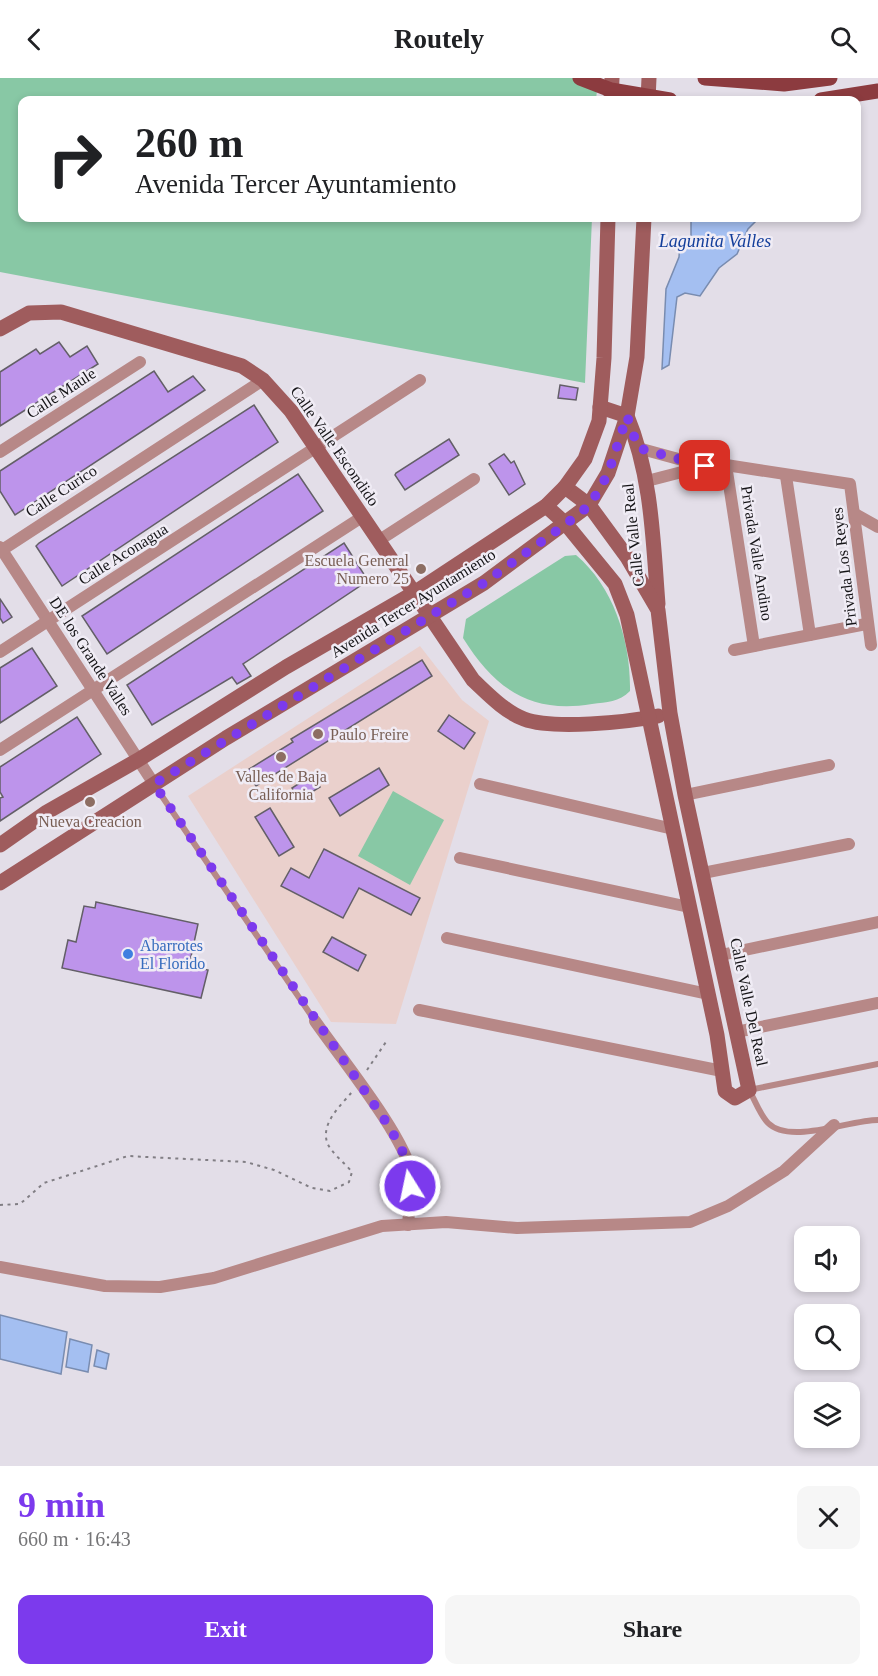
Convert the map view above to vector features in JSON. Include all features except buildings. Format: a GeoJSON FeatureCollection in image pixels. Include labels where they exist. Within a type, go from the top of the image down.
{"type":"FeatureCollection","features":[{"type":"Feature","properties":{"kind":"main road"},"geometry":{"type":"LineString","coordinates":[[580,78],[637,96]]}},
{"type":"Feature","properties":{"kind":"main road"},"geometry":{"type":"LineString","coordinates":[[705,78],[784,84],[830,78]]}},
{"type":"Feature","properties":{"kind":"main road"},"geometry":{"type":"LineString","coordinates":[[846,96],[878,91]]}},
{"type":"Feature","properties":{"kind":"street"},"geometry":{"type":"LineString","coordinates":[[648,96],[649,78]]}},
{"type":"Feature","properties":{"kind":"street","name":"Avenida Tercer Ayuntamiento"},"geometry":{"type":"LineString","coordinates":[[0,845],[47,812],[138,760],[286,667],[414,592],[546,506],[565,487],[585,459],[598,421],[604,358],[608,222]]}},
{"type":"Feature","properties":{"kind":"street","name":"Avenida Tercer Ayuntamiento"},"geometry":{"type":"LineString","coordinates":[[0,883],[226,738],[484,583],[590,505],[608,474],[627,416],[637,357],[644,222]]}},
{"type":"Feature","properties":{"kind":"street","name":"Calle Valle Escondido"},"geometry":{"type":"LineString","coordinates":[[0,329],[29,312],[61,312],[242,366],[263,380],[291,411],[473,680],[498,703],[524,720],[556,724],[650,717],[670,713]]}},
{"type":"Feature","properties":{"kind":"street","name":"Calle Maule"},"geometry":{"type":"LineString","coordinates":[[0,452],[140,362]]}},
{"type":"Feature","properties":{"kind":"street","name":"Calle Curico"},"geometry":{"type":"LineString","coordinates":[[1,548],[263,380]]}},
{"type":"Feature","properties":{"kind":"street","name":"Calle Aconagua"},"geometry":{"type":"LineString","coordinates":[[0,652],[420,380]]}},
{"type":"Feature","properties":{"kind":"street"},"geometry":{"type":"LineString","coordinates":[[600,407],[627,416]]}},
{"type":"Feature","properties":{"kind":"street","name":"Calle Valle Real"},"geometry":{"type":"LineString","coordinates":[[627,416],[647,481],[658,610]]}},
{"type":"Feature","properties":{"kind":"street","name":"Privada Valle Andino"},"geometry":{"type":"LineString","coordinates":[[638,448],[705,466]]}},
{"type":"Feature","properties":{"kind":"street","name":"Privada Valle Andino"},"geometry":{"type":"LineString","coordinates":[[726,465],[754,646]]}},
{"type":"Feature","properties":{"kind":"street","name":"Privada Valle Andino"},"geometry":{"type":"LineString","coordinates":[[647,481],[705,466],[726,465],[850,484]]}},
{"type":"Feature","properties":{"kind":"street"},"geometry":{"type":"LineString","coordinates":[[786,476],[810,635]]}},
{"type":"Feature","properties":{"kind":"street"},"geometry":{"type":"LineString","coordinates":[[378,540],[474,479]]}},
{"type":"Feature","properties":{"kind":"street","name":"Privada Los Reyes"},"geometry":{"type":"LineString","coordinates":[[850,484],[866,624],[871,645]]}},
{"type":"Feature","properties":{"kind":"street","name":"Calle Valle Del Real"},"geometry":{"type":"LineString","coordinates":[[546,506],[566,524],[615,584],[630,626],[708,994],[725,1091],[730,1096],[740,1097],[749,1090],[704,873],[685,795],[670,713],[658,610],[627,557],[590,505],[565,487]]}},
{"type":"Feature","properties":{"kind":"street"},"geometry":{"type":"LineString","coordinates":[[855,514],[878,527]]}},
{"type":"Feature","properties":{"kind":"street"},"geometry":{"type":"LineString","coordinates":[[0,750],[362,517]]}},
{"type":"Feature","properties":{"kind":"street","name":"DE los Grande Valles"},"geometry":{"type":"LineString","coordinates":[[1,548],[154,784]]}},
{"type":"Feature","properties":{"kind":"street","name":"Privada Valle Andino"},"geometry":{"type":"LineString","coordinates":[[734,650],[866,624]]}},
{"type":"Feature","properties":{"kind":"street"},"geometry":{"type":"LineString","coordinates":[[685,795],[829,765]]}},
{"type":"Feature","properties":{"kind":"street"},"geometry":{"type":"LineString","coordinates":[[480,784],[673,829]]}},
{"type":"Feature","properties":{"kind":"street"},"geometry":{"type":"LineString","coordinates":[[704,873],[849,844]]}},
{"type":"Feature","properties":{"kind":"street"},"geometry":{"type":"LineString","coordinates":[[460,858],[689,907]]}},
{"type":"Feature","properties":{"kind":"street"},"geometry":{"type":"LineString","coordinates":[[721,955],[878,922]]}},
{"type":"Feature","properties":{"kind":"street"},"geometry":{"type":"LineString","coordinates":[[447,938],[708,994]]}},
{"type":"Feature","properties":{"kind":"street"},"geometry":{"type":"LineString","coordinates":[[736,1032],[878,1003]]}},
{"type":"Feature","properties":{"kind":"street"},"geometry":{"type":"LineString","coordinates":[[419,1010],[722,1071]]}},
{"type":"Feature","properties":{"kind":"street"},"geometry":{"type":"LineString","coordinates":[[315,1021],[395,1137],[411,1173],[408,1225]]}},
{"type":"Feature","properties":{"kind":"street"},"geometry":{"type":"LineString","coordinates":[[0,1267],[105,1286],[160,1287],[214,1278],[382,1226],[446,1222],[517,1228],[690,1222],[729,1206],[784,1171],[834,1125]]}},
{"type":"Feature","properties":{"kind":"lane"},"geometry":{"type":"LineString","coordinates":[[154,784],[315,1021]]}},
{"type":"Feature","properties":{"kind":"lane"},"geometry":{"type":"LineString","coordinates":[[878,1064],[749,1090],[768,1122],[783,1132],[860,1120],[878,1120]]}},
{"type":"Feature","properties":{"kind":"path"},"geometry":{"type":"LineString","coordinates":[[0,1205],[20,1204],[44,1183],[128,1155],[246,1162],[274,1170],[312,1188],[330,1191],[340,1188],[349,1182],[352,1172],[327,1144],[326,1130],[334,1113],[359,1083],[388,1039]]}},
{"type":"Feature","properties":{"kind":"shaded area"},"geometry":{"type":"Polygon","coordinates":[[[420,646],[462,700],[489,721],[396,1024],[331,1022],[188,796],[420,646]]]}},
{"type":"Feature","properties":{"kind":"green space"},"geometry":{"type":"Polygon","coordinates":[[[0,78],[583,78],[597,90],[596,96],[18,96],[18,222],[592,222],[585,383],[0,272],[0,78]]]}},
{"type":"Feature","properties":{"kind":"green space"},"geometry":{"type":"Polygon","coordinates":[[[576,555],[601,583],[618,617],[630,672],[630,691],[617,699],[592,704],[550,705],[532,701],[502,684],[475,656],[463,638],[466,619],[565,556],[576,555]]]}},
{"type":"Feature","properties":{"kind":"green space"},"geometry":{"type":"Polygon","coordinates":[[[393,791],[444,820],[410,885],[358,856],[393,791]]]}},
{"type":"Feature","properties":{"kind":"water","name":"Lagunita Valles"},"geometry":{"type":"Polygon","coordinates":[[[691,222],[755,222],[748,229],[737,254],[719,268],[700,296],[685,293],[677,297],[669,365],[662,369],[666,289],[679,257],[680,243],[685,244],[691,236],[691,222]]]}},
{"type":"Feature","properties":{"kind":"water"},"geometry":{"type":"Polygon","coordinates":[[[0,1315],[67,1332],[61,1374],[0,1359],[0,1315]]]}},
{"type":"Feature","properties":{"kind":"water"},"geometry":{"type":"Polygon","coordinates":[[[70,1339],[92,1345],[88,1372],[66,1367],[70,1339]]]}},
{"type":"Feature","properties":{"kind":"water"},"geometry":{"type":"Polygon","coordinates":[[[97,1350],[109,1354],[106,1369],[94,1366],[97,1350]]]}},
{"type":"Feature","properties":{"kind":"place","name":"Escuela General Numero 25"},"geometry":{"type":"Point","coordinates":[421,569]}},
{"type":"Feature","properties":{"kind":"place","name":"Paulo Freire"},"geometry":{"type":"Point","coordinates":[318,734]}},
{"type":"Feature","properties":{"kind":"place","name":"Valles de Baja California"},"geometry":{"type":"Point","coordinates":[281,757]}},
{"type":"Feature","properties":{"kind":"place","name":"Nueva Creacion"},"geometry":{"type":"Point","coordinates":[90,802]}},
{"type":"Feature","properties":{"kind":"place","name":"Abarrotes El Florido"},"geometry":{"type":"Point","coordinates":[128,954]}},
{"type":"Feature","properties":{"kind":"route"},"geometry":{"type":"LineString","coordinates":[[410,1186],[411,1173],[405,1155],[384,1119],[154,784],[226,738],[484,583],[566,524],[590,505],[608,474],[627,416],[638,448],[705,466]]}}]}
